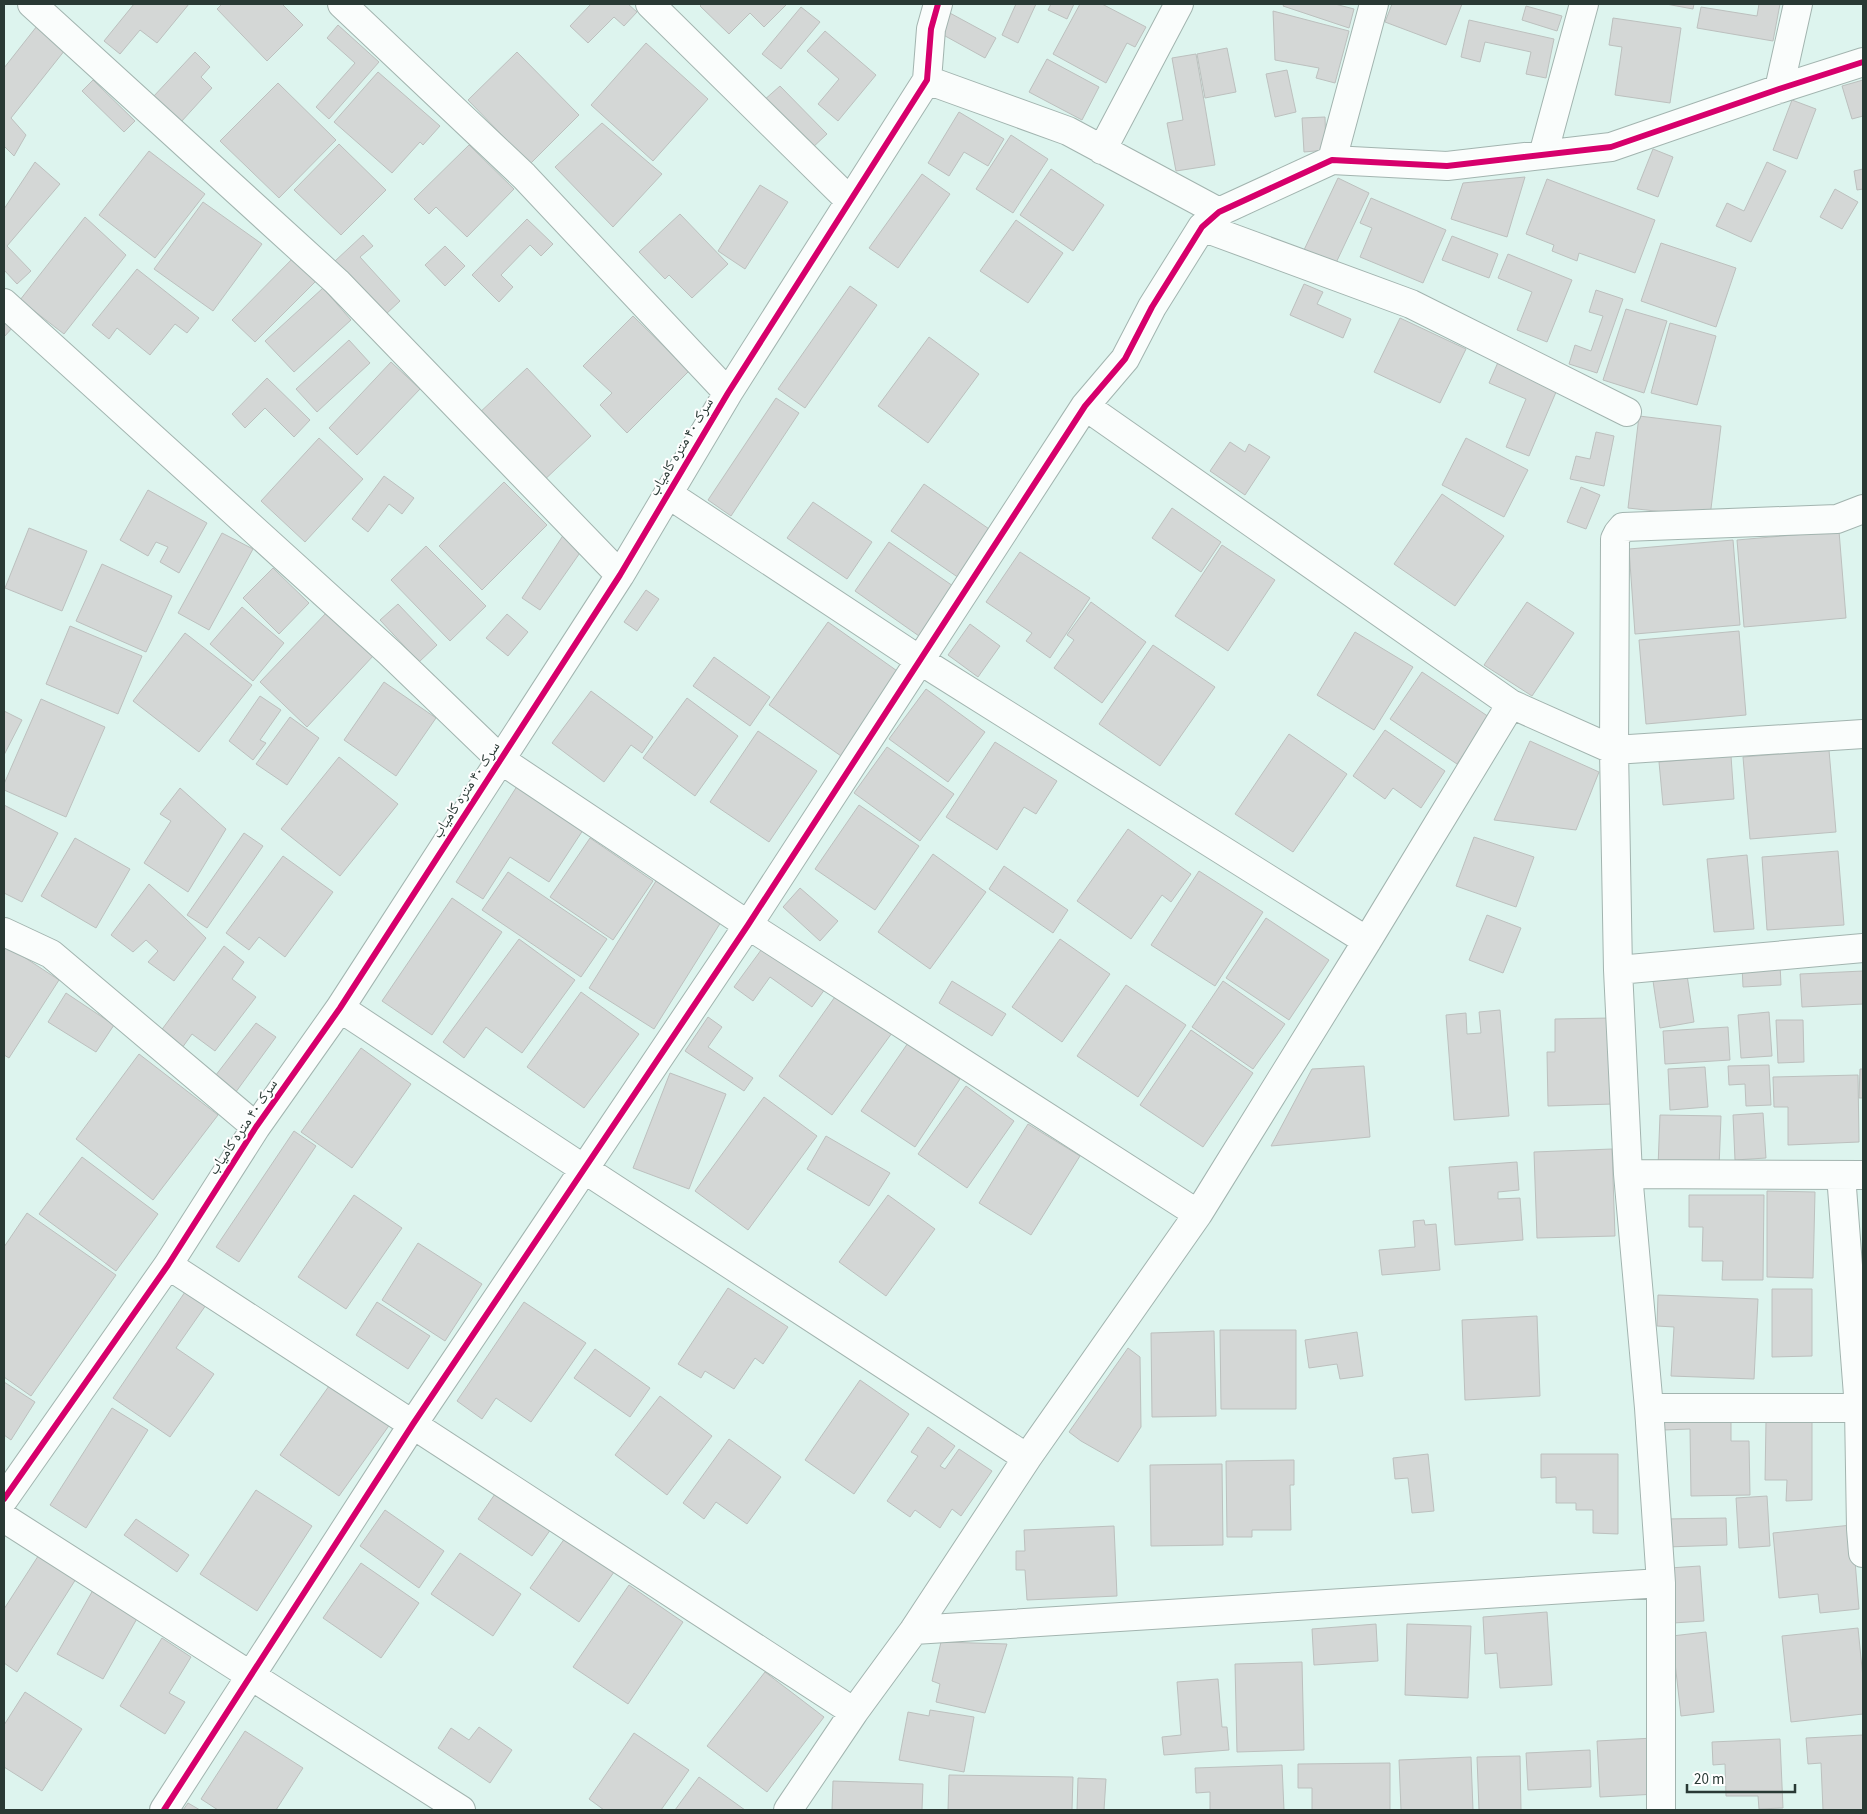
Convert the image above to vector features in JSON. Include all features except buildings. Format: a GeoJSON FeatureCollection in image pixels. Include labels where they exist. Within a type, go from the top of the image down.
{"type":"FeatureCollection","features":[{"type":"Feature","properties":{"kind":"street"},"geometry":{"type":"LineString","coordinates":[[32,4],[337,282],[620,575]]}},
{"type":"Feature","properties":{"kind":"street"},"geometry":{"type":"LineString","coordinates":[[342,4],[524,176],[728,393]]}},
{"type":"Feature","properties":{"kind":"street"},"geometry":{"type":"LineString","coordinates":[[650,4],[850,201]]}},
{"type":"Feature","properties":{"kind":"street"},"geometry":{"type":"LineString","coordinates":[[938,4],[931,29],[927,80],[1068,131],[1102,150],[1211,219],[1411,304],[1627,412]]}},
{"type":"Feature","properties":{"kind":"street"},"geometry":{"type":"LineString","coordinates":[[1102,150],[1179,4]]}},
{"type":"Feature","properties":{"kind":"street"},"geometry":{"type":"LineString","coordinates":[[1332,160],[1374,4]]}},
{"type":"Feature","properties":{"kind":"street"},"geometry":{"type":"LineString","coordinates":[[1543,155],[1584,4]]}},
{"type":"Feature","properties":{"kind":"street"},"geometry":{"type":"LineString","coordinates":[[1779,89],[1798,4]]}},
{"type":"Feature","properties":{"kind":"street"},"geometry":{"type":"LineString","coordinates":[[164,1810],[413,1424],[748,925],[1085,406],[1126,359],[1152,307],[1211,219],[1332,160],[1447,166],[1611,147],[1863,62]]}},
{"type":"Feature","properties":{"kind":"street","name":"سرک ۴۰ متره کامیاب"},"geometry":{"type":"LineString","coordinates":[[4,1499],[168,1264],[256,1128],[340,1008],[620,575],[728,393],[927,80]]}},
{"type":"Feature","properties":{"kind":"street"},"geometry":{"type":"LineString","coordinates":[[4,303],[390,653],[501,760],[748,925],[1198,1214]]}},
{"type":"Feature","properties":{"kind":"street"},"geometry":{"type":"LineString","coordinates":[[1085,406],[1511,704],[1614,750],[1863,734]]}},
{"type":"Feature","properties":{"kind":"street"},"geometry":{"type":"LineString","coordinates":[[668,494],[921,661],[1367,942]]}},
{"type":"Feature","properties":{"kind":"street"},"geometry":{"type":"LineString","coordinates":[[1660,1810],[1661,1583],[1649,1408],[1628,1174],[1618,970],[1614,750],[1615,539],[1623,527],[1837,519],[1863,509]]}},
{"type":"Feature","properties":{"kind":"street"},"geometry":{"type":"LineString","coordinates":[[788,1810],[854,1712],[914,1630],[1027,1458],[1198,1214],[1367,942],[1511,704]]}},
{"type":"Feature","properties":{"kind":"street"},"geometry":{"type":"LineString","coordinates":[[4,932],[51,954],[256,1128]]}},
{"type":"Feature","properties":{"kind":"street"},"geometry":{"type":"LineString","coordinates":[[1618,970],[1863,948]]}},
{"type":"Feature","properties":{"kind":"street"},"geometry":{"type":"LineString","coordinates":[[340,1008],[1027,1458]]}},
{"type":"Feature","properties":{"kind":"street"},"geometry":{"type":"LineString","coordinates":[[1628,1174],[1852,1175],[1861,1408],[1861,1528],[1863,1553]]}},
{"type":"Feature","properties":{"kind":"street"},"geometry":{"type":"LineString","coordinates":[[168,1264],[854,1712]]}},
{"type":"Feature","properties":{"kind":"street"},"geometry":{"type":"LineString","coordinates":[[1649,1408],[1861,1408]]}},
{"type":"Feature","properties":{"kind":"street"},"geometry":{"type":"LineString","coordinates":[[4,1518],[461,1810]]}},
{"type":"Feature","properties":{"kind":"street"},"geometry":{"type":"LineString","coordinates":[[914,1630],[1661,1583]]}},
{"type":"Feature","properties":{"kind":"cycle path"},"geometry":{"type":"LineString","coordinates":[[4,1499],[168,1265],[256,1127],[340,1008],[620,575],[728,393],[927,80],[931,29],[938,4]]}},
{"type":"Feature","properties":{"kind":"cycle path"},"geometry":{"type":"LineString","coordinates":[[164,1810],[413,1424],[748,925],[1085,406],[1125,359],[1152,307],[1202,227],[1219,212],[1332,160],[1447,166],[1611,147],[1863,62]]}}]}
